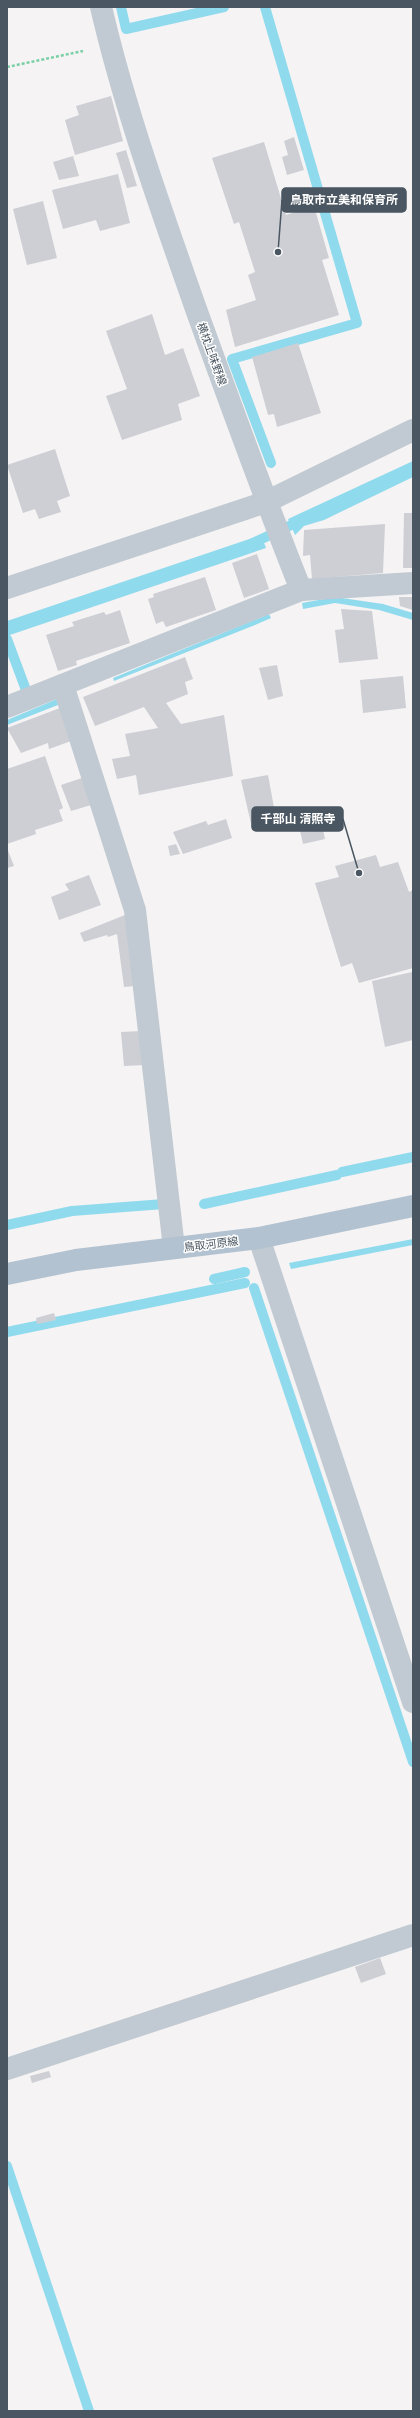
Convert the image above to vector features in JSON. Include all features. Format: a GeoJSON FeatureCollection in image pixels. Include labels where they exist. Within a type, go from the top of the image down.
{"type":"FeatureCollection","features":[{"type":"Feature","properties":{"kind":"main road","name":"鳥取河原線"},"geometry":{"type":"LineString","coordinates":[[7,1274],[76,1260],[259,1238],[413,1206]]}},
{"type":"Feature","properties":{"kind":"street","name":"横枕上味野線"},"geometry":{"type":"LineString","coordinates":[[101,7],[139,141],[172,242],[266,502],[301,590]]}},
{"type":"Feature","properties":{"kind":"street"},"geometry":{"type":"LineString","coordinates":[[7,588],[266,502],[413,430]]}},
{"type":"Feature","properties":{"kind":"street"},"geometry":{"type":"LineString","coordinates":[[7,707],[301,590],[382,583],[413,583]]}},
{"type":"Feature","properties":{"kind":"street"},"geometry":{"type":"LineString","coordinates":[[63,685],[135,910],[174,1248]]}},
{"type":"Feature","properties":{"kind":"street"},"geometry":{"type":"LineString","coordinates":[[259,1238],[413,1702]]}},
{"type":"Feature","properties":{"kind":"street"},"geometry":{"type":"LineString","coordinates":[[7,2069],[413,1935]]}},
{"type":"Feature","properties":{"kind":"path"},"geometry":{"type":"LineString","coordinates":[[7,67],[87,50]]}},
{"type":"Feature","properties":{"kind":"water"},"geometry":{"type":"Polygon","coordinates":[[[413,461],[413,477],[324,520],[304,526],[295,535],[288,519],[413,461]]]}},
{"type":"Feature","properties":{"kind":"water"},"geometry":{"type":"Polygon","coordinates":[[[261,535],[266,548],[7,636],[7,621],[261,535]]]}},
{"type":"Feature","properties":{"kind":"water"},"geometry":{"type":"Polygon","coordinates":[[[335,597],[383,604],[413,613],[413,620],[379,610],[335,603],[303,609],[302,603],[335,597]]]}},
{"type":"Feature","properties":{"kind":"water"},"geometry":{"type":"Polygon","coordinates":[[[269,614],[271,618],[255,625],[114,681],[113,678],[269,614]]]}},
{"type":"Feature","properties":{"kind":"water"},"geometry":{"type":"Polygon","coordinates":[[[57,699],[63,703],[7,725],[7,720],[57,699]]]}},
{"type":"Feature","properties":{"kind":"water"},"geometry":{"type":"Polygon","coordinates":[[[413,1239],[413,1245],[291,1269],[289,1263],[413,1239]]]}},
{"type":"Feature","properties":{"kind":"building"},"geometry":{"type":"Polygon","coordinates":[[[111,96],[123,141],[75,155],[65,120],[79,115],[76,106],[111,96]]]}},
{"type":"Feature","properties":{"kind":"building"},"geometry":{"type":"Polygon","coordinates":[[[294,137],[304,170],[287,175],[282,157],[288,155],[284,141],[294,137]]]}},
{"type":"Feature","properties":{"kind":"building"},"geometry":{"type":"Polygon","coordinates":[[[264,142],[286,215],[314,206],[329,258],[322,260],[339,315],[235,347],[226,310],[256,300],[248,275],[255,272],[239,222],[234,224],[212,158],[264,142]]]}},
{"type":"Feature","properties":{"kind":"building"},"geometry":{"type":"Polygon","coordinates":[[[126,150],[137,186],[127,188],[116,153],[126,150]]]}},
{"type":"Feature","properties":{"kind":"building"},"geometry":{"type":"Polygon","coordinates":[[[73,156],[79,176],[59,180],[53,162],[73,156]]]}},
{"type":"Feature","properties":{"kind":"building"},"geometry":{"type":"Polygon","coordinates":[[[118,174],[130,223],[100,231],[96,220],[63,229],[52,190],[118,174]]]}},
{"type":"Feature","properties":{"kind":"building"},"geometry":{"type":"Polygon","coordinates":[[[43,201],[57,258],[27,265],[13,209],[43,201]]]}},
{"type":"Feature","properties":{"kind":"building"},"geometry":{"type":"Polygon","coordinates":[[[152,314],[165,355],[183,348],[200,396],[178,404],[182,420],[122,440],[106,396],[127,389],[106,331],[152,314]]]}},
{"type":"Feature","properties":{"kind":"building"},"geometry":{"type":"Polygon","coordinates":[[[298,343],[321,413],[277,427],[274,414],[268,415],[252,357],[298,343]]]}},
{"type":"Feature","properties":{"kind":"building"},"geometry":{"type":"Polygon","coordinates":[[[55,449],[70,496],[57,501],[61,512],[39,519],[35,509],[23,513],[7,465],[55,449]]]}},
{"type":"Feature","properties":{"kind":"building"},"geometry":{"type":"Polygon","coordinates":[[[404,513],[413,513],[413,568],[403,568],[404,513]]]}},
{"type":"Feature","properties":{"kind":"building"},"geometry":{"type":"Polygon","coordinates":[[[385,524],[383,573],[312,579],[310,555],[303,556],[304,530],[385,524]]]}},
{"type":"Feature","properties":{"kind":"building"},"geometry":{"type":"Polygon","coordinates":[[[257,554],[269,589],[244,598],[232,563],[257,554]]]}},
{"type":"Feature","properties":{"kind":"building"},"geometry":{"type":"Polygon","coordinates":[[[205,577],[216,610],[166,627],[163,621],[156,624],[148,599],[154,597],[153,594],[205,577]]]}},
{"type":"Feature","properties":{"kind":"building"},"geometry":{"type":"Polygon","coordinates":[[[399,597],[413,597],[413,610],[400,606],[399,597]]]}},
{"type":"Feature","properties":{"kind":"building"},"geometry":{"type":"Polygon","coordinates":[[[341,609],[372,611],[378,659],[339,663],[335,630],[344,629],[341,609]]]}},
{"type":"Feature","properties":{"kind":"building"},"geometry":{"type":"Polygon","coordinates":[[[120,610],[130,643],[76,661],[77,665],[58,671],[46,635],[74,626],[72,622],[104,612],[106,615],[120,610]]]}},
{"type":"Feature","properties":{"kind":"building"},"geometry":{"type":"Polygon","coordinates":[[[185,657],[193,679],[185,682],[188,694],[166,703],[181,724],[224,715],[233,776],[139,795],[136,775],[117,779],[112,759],[130,756],[125,734],[158,728],[144,707],[95,726],[83,697],[185,657]]]}},
{"type":"Feature","properties":{"kind":"building"},"geometry":{"type":"Polygon","coordinates":[[[277,665],[283,696],[268,700],[259,668],[277,665]]]}},
{"type":"Feature","properties":{"kind":"building"},"geometry":{"type":"Polygon","coordinates":[[[403,676],[406,708],[363,713],[360,680],[403,676]]]}},
{"type":"Feature","properties":{"kind":"building"},"geometry":{"type":"Polygon","coordinates":[[[60,708],[71,741],[49,749],[48,743],[21,753],[7,728],[60,708]]]}},
{"type":"Feature","properties":{"kind":"building"},"geometry":{"type":"Polygon","coordinates":[[[45,756],[63,808],[59,810],[63,821],[35,830],[36,834],[7,844],[7,769],[45,756]]]}},
{"type":"Feature","properties":{"kind":"building"},"geometry":{"type":"Polygon","coordinates":[[[268,775],[277,824],[252,828],[241,780],[268,775]]]}},
{"type":"Feature","properties":{"kind":"building"},"geometry":{"type":"Polygon","coordinates":[[[82,778],[91,805],[71,811],[61,785],[82,778]]]}},
{"type":"Feature","properties":{"kind":"building"},"geometry":{"type":"Polygon","coordinates":[[[320,816],[325,839],[303,844],[298,821],[320,816]]]}},
{"type":"Feature","properties":{"kind":"building"},"geometry":{"type":"Polygon","coordinates":[[[226,819],[232,838],[183,854],[173,832],[206,821],[208,825],[226,819]]]}},
{"type":"Feature","properties":{"kind":"building"},"geometry":{"type":"Polygon","coordinates":[[[176,844],[180,854],[170,856],[168,846],[176,844]]]}},
{"type":"Feature","properties":{"kind":"building"},"geometry":{"type":"Polygon","coordinates":[[[7,848],[14,866],[7,868],[7,848]]]}},
{"type":"Feature","properties":{"kind":"building"},"geometry":{"type":"Polygon","coordinates":[[[376,855],[380,867],[398,862],[409,892],[413,890],[413,968],[359,983],[352,963],[341,967],[315,883],[339,877],[335,866],[376,855]]]}},
{"type":"Feature","properties":{"kind":"building"},"geometry":{"type":"Polygon","coordinates":[[[89,875],[101,905],[59,920],[51,897],[69,890],[65,884],[89,875]]]}},
{"type":"Feature","properties":{"kind":"building"},"geometry":{"type":"Polygon","coordinates":[[[125,915],[135,986],[124,987],[117,934],[108,937],[107,935],[84,942],[80,933],[125,915]]]}},
{"type":"Feature","properties":{"kind":"building"},"geometry":{"type":"Polygon","coordinates":[[[412,972],[413,1040],[385,1047],[372,981],[412,972]]]}},
{"type":"Feature","properties":{"kind":"building"},"geometry":{"type":"Polygon","coordinates":[[[142,1031],[145,1065],[124,1066],[121,1032],[142,1031]]]}},
{"type":"Feature","properties":{"kind":"building"},"geometry":{"type":"Polygon","coordinates":[[[54,1313],[56,1320],[37,1324],[36,1318],[54,1313]]]}},
{"type":"Feature","properties":{"kind":"building"},"geometry":{"type":"Polygon","coordinates":[[[380,1958],[386,1974],[361,1983],[355,1967],[380,1958]]]}},
{"type":"Feature","properties":{"kind":"building"},"geometry":{"type":"Polygon","coordinates":[[[49,2071],[51,2077],[32,2083],[30,2076],[49,2071]]]}},
{"type":"Feature","properties":{"kind":"waterway"},"geometry":{"type":"LineString","coordinates":[[121,7],[126,29],[224,7]]}},
{"type":"Feature","properties":{"kind":"waterway"},"geometry":{"type":"LineString","coordinates":[[265,7],[357,323],[232,359],[271,463]]}},
{"type":"Feature","properties":{"kind":"waterway"},"geometry":{"type":"LineString","coordinates":[[251,544],[302,520]]}},
{"type":"Feature","properties":{"kind":"waterway"},"geometry":{"type":"LineString","coordinates":[[7,639],[26,690]]}},
{"type":"Feature","properties":{"kind":"waterway"},"geometry":{"type":"LineString","coordinates":[[342,1172],[413,1157]]}},
{"type":"Feature","properties":{"kind":"waterway"},"geometry":{"type":"LineString","coordinates":[[204,1204],[337,1175]]}},
{"type":"Feature","properties":{"kind":"waterway"},"geometry":{"type":"LineString","coordinates":[[7,1225],[72,1211],[164,1204]]}},
{"type":"Feature","properties":{"kind":"waterway"},"geometry":{"type":"LineString","coordinates":[[214,1279],[245,1272]]}},
{"type":"Feature","properties":{"kind":"waterway"},"geometry":{"type":"LineString","coordinates":[[7,1332],[245,1283]]}},
{"type":"Feature","properties":{"kind":"waterway"},"geometry":{"type":"LineString","coordinates":[[254,1288],[413,1762]]}},
{"type":"Feature","properties":{"kind":"waterway"},"geometry":{"type":"LineString","coordinates":[[7,2166],[89,2411]]}},
{"type":"Feature","properties":{"kind":"place","name":"鳥取市立美和保育所"},"geometry":{"type":"Point","coordinates":[278,252]}},
{"type":"Feature","properties":{"kind":"place","name":"千部山 清照寺"},"geometry":{"type":"Point","coordinates":[359,873]}}]}
